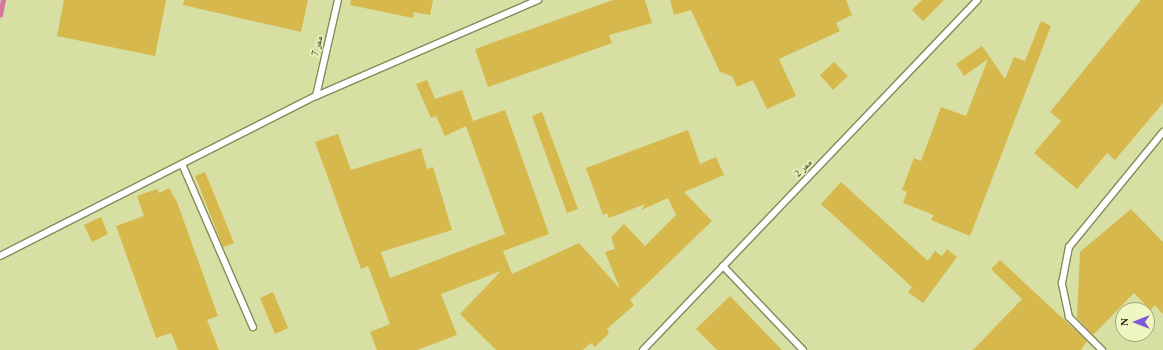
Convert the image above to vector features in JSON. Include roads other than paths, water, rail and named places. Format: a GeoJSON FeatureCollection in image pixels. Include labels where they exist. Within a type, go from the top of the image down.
{"type":"FeatureCollection","features":[{"type":"Feature","properties":{"kind":"lane","name":"ممر 7"},"geometry":{"type":"LineString","coordinates":[[316,96],[338,0]]}},
{"type":"Feature","properties":{"kind":"lane"},"geometry":{"type":"LineString","coordinates":[[0,256],[316,96],[538,0]]}},
{"type":"Feature","properties":{"kind":"lane","name":"ممر 2"},"geometry":{"type":"LineString","coordinates":[[643,350],[977,0]]}},
{"type":"Feature","properties":{"kind":"lane"},"geometry":{"type":"LineString","coordinates":[[1102,350],[1069,317],[1062,283],[1069,247],[1163,132]]}},
{"type":"Feature","properties":{"kind":"lane"},"geometry":{"type":"LineString","coordinates":[[182,164],[254,327]]}},
{"type":"Feature","properties":{"kind":"lane"},"geometry":{"type":"LineString","coordinates":[[724,266],[803,350]]}},
{"type":"Feature","properties":{"kind":"waterway"},"geometry":{"type":"LineString","coordinates":[[0,15],[3,0]]}}]}
